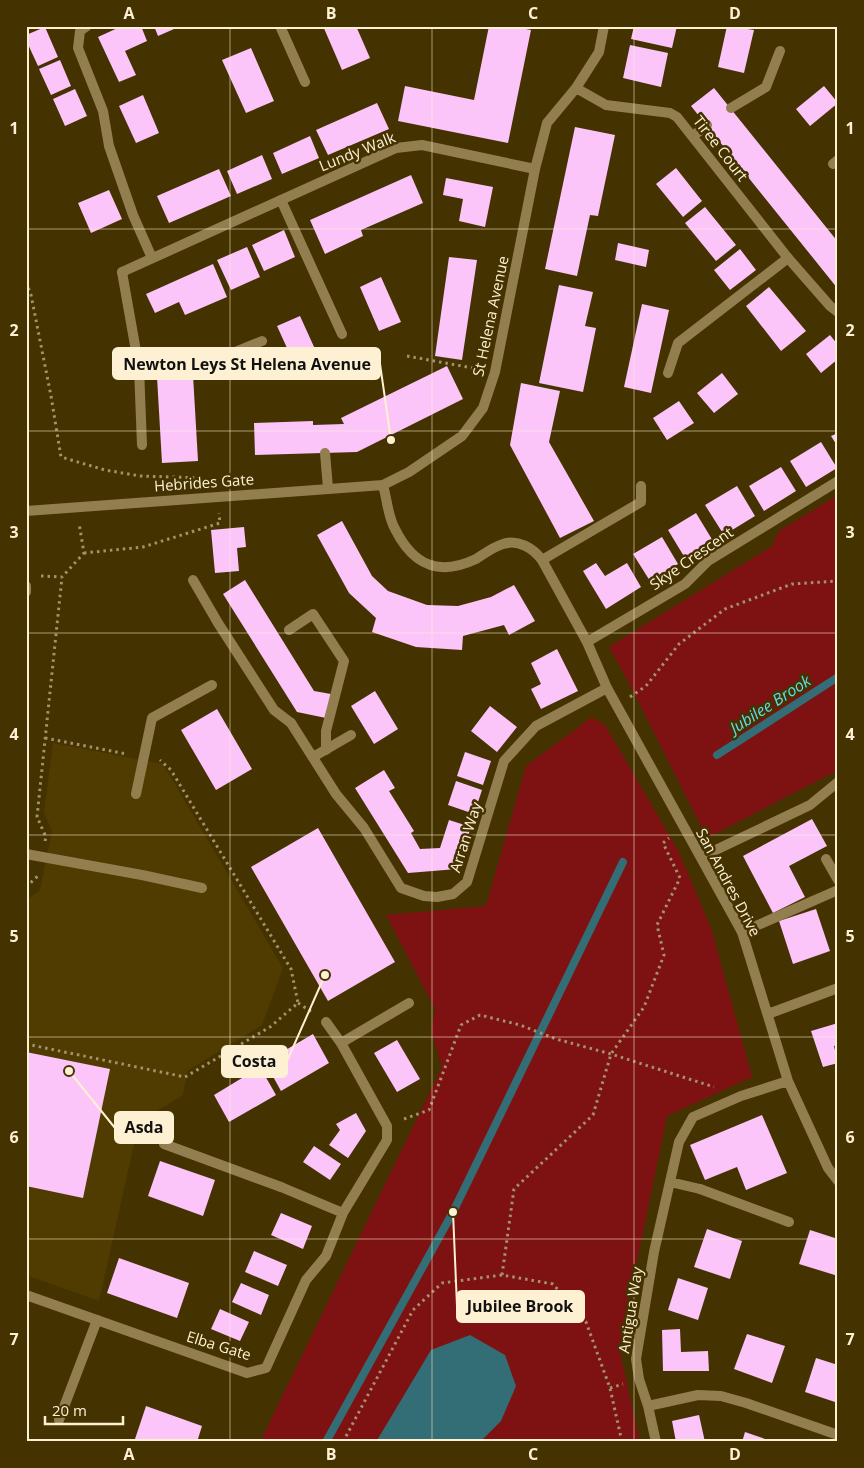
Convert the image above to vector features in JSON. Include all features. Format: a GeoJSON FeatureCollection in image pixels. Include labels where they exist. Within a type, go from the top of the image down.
{"type":"FeatureCollection","features":[{"type":"Feature","properties":{"kind":"street"},"geometry":{"type":"LineString","coordinates":[[87,26],[80,31],[78,48],[103,111],[109,146],[130,206],[152,258]]}},
{"type":"Feature","properties":{"kind":"street"},"geometry":{"type":"LineString","coordinates":[[280,26],[305,82]]}},
{"type":"Feature","properties":{"kind":"street","name":"St Helena Avenue"},"geometry":{"type":"LineString","coordinates":[[384,485],[409,472],[462,436],[483,408],[495,372],[535,169],[547,123],[576,88],[599,52],[604,26]]}},
{"type":"Feature","properties":{"kind":"street"},"geometry":{"type":"LineString","coordinates":[[731,108],[766,87],[780,52]]}},
{"type":"Feature","properties":{"kind":"street","name":"Tiree Court"},"geometry":{"type":"LineString","coordinates":[[576,88],[606,105],[670,113],[678,117],[788,258],[830,306],[838,312]]}},
{"type":"Feature","properties":{"kind":"street"},"geometry":{"type":"LineString","coordinates":[[693,136],[707,125]]}},
{"type":"Feature","properties":{"kind":"street","name":"Lundy Walk"},"geometry":{"type":"LineString","coordinates":[[142,446],[138,368],[122,272],[396,148],[422,145],[535,169]]}},
{"type":"Feature","properties":{"kind":"street"},"geometry":{"type":"LineString","coordinates":[[281,200],[342,334]]}},
{"type":"Feature","properties":{"kind":"street"},"geometry":{"type":"LineString","coordinates":[[668,373],[678,343],[788,258]]}},
{"type":"Feature","properties":{"kind":"street"},"geometry":{"type":"LineString","coordinates":[[138,368],[211,362],[262,341]]}},
{"type":"Feature","properties":{"kind":"street"},"geometry":{"type":"LineString","coordinates":[[325,453],[328,488]]}},
{"type":"Feature","properties":{"kind":"street","name":"Skye Crescent"},"geometry":{"type":"LineString","coordinates":[[587,642],[685,584],[708,560],[838,481]]}},
{"type":"Feature","properties":{"kind":"street"},"geometry":{"type":"LineString","coordinates":[[384,485],[394,528],[410,554],[428,565],[450,568],[474,560],[503,544],[522,544],[536,552],[587,642],[607,688]]}},
{"type":"Feature","properties":{"kind":"street","name":"Hebrides Gate"},"geometry":{"type":"LineString","coordinates":[[26,511],[384,485]]}},
{"type":"Feature","properties":{"kind":"street"},"geometry":{"type":"LineString","coordinates":[[542,560],[641,502],[641,486]]}},
{"type":"Feature","properties":{"kind":"street","name":"Arran Way"},"geometry":{"type":"LineString","coordinates":[[193,580],[218,623],[274,710],[291,723],[336,794],[364,828],[401,888],[424,896],[437,897],[454,894],[467,882],[504,761],[536,726],[607,688]]}},
{"type":"Feature","properties":{"kind":"street"},"geometry":{"type":"LineString","coordinates":[[26,587],[26,592]]}},
{"type":"Feature","properties":{"kind":"street"},"geometry":{"type":"LineString","coordinates":[[289,630],[314,614],[344,661],[326,731],[326,750]]}},
{"type":"Feature","properties":{"kind":"street"},"geometry":{"type":"LineString","coordinates":[[136,794],[152,718],[212,685]]}},
{"type":"Feature","properties":{"kind":"street","name":"San Andres Drive"},"geometry":{"type":"LineString","coordinates":[[607,688],[742,932],[788,1081],[828,1168],[838,1181]]}},
{"type":"Feature","properties":{"kind":"street"},"geometry":{"type":"LineString","coordinates":[[314,757],[351,735]]}},
{"type":"Feature","properties":{"kind":"street"},"geometry":{"type":"LineString","coordinates":[[701,857],[810,805],[838,782]]}},
{"type":"Feature","properties":{"kind":"street"},"geometry":{"type":"LineString","coordinates":[[26,854],[202,888]]}},
{"type":"Feature","properties":{"kind":"street"},"geometry":{"type":"LineString","coordinates":[[826,859],[838,880]]}},
{"type":"Feature","properties":{"kind":"street"},"geometry":{"type":"LineString","coordinates":[[742,932],[838,890]]}},
{"type":"Feature","properties":{"kind":"street"},"geometry":{"type":"LineString","coordinates":[[768,1014],[838,988]]}},
{"type":"Feature","properties":{"kind":"street"},"geometry":{"type":"LineString","coordinates":[[341,1044],[410,1003]]}},
{"type":"Feature","properties":{"kind":"street"},"geometry":{"type":"LineString","coordinates":[[326,1022],[341,1044],[387,1126]]}},
{"type":"Feature","properties":{"kind":"street","name":"Antigua Way"},"geometry":{"type":"LineString","coordinates":[[656,1442],[648,1406],[639,1379],[636,1358],[654,1252],[678,1142],[693,1117],[741,1096],[788,1081]]}},
{"type":"Feature","properties":{"kind":"street","name":"Elba Gate"},"geometry":{"type":"LineString","coordinates":[[26,1295],[247,1373],[266,1368],[306,1280],[326,1256],[344,1213],[388,1140],[387,1126]]}},
{"type":"Feature","properties":{"kind":"street"},"geometry":{"type":"LineString","coordinates":[[164,1144],[281,1187],[344,1213]]}},
{"type":"Feature","properties":{"kind":"street"},"geometry":{"type":"LineString","coordinates":[[670,1182],[700,1189],[789,1222]]}},
{"type":"Feature","properties":{"kind":"street"},"geometry":{"type":"LineString","coordinates":[[59,1420],[97,1320]]}},
{"type":"Feature","properties":{"kind":"street"},"geometry":{"type":"LineString","coordinates":[[648,1406],[698,1395],[721,1396],[838,1435]]}},
{"type":"Feature","properties":{"kind":"path"},"geometry":{"type":"LineString","coordinates":[[26,282],[31,295],[61,457]]}},
{"type":"Feature","properties":{"kind":"path"},"geometry":{"type":"LineString","coordinates":[[407,356],[495,372]]}},
{"type":"Feature","properties":{"kind":"path"},"geometry":{"type":"LineString","coordinates":[[26,887],[40,876],[44,857],[46,837],[37,817],[62,577],[84,553],[76,507]]}},
{"type":"Feature","properties":{"kind":"path"},"geometry":{"type":"LineString","coordinates":[[26,587],[31,576],[62,577]]}},
{"type":"Feature","properties":{"kind":"path"},"geometry":{"type":"LineString","coordinates":[[618,706],[646,686],[679,644],[726,609],[792,584],[838,581]]}},
{"type":"Feature","properties":{"kind":"path"},"geometry":{"type":"LineString","coordinates":[[26,1044],[185,1077],[270,1027],[298,1003],[292,969],[171,770],[161,760],[45,738]]}},
{"type":"Feature","properties":{"kind":"path"},"geometry":{"type":"LineString","coordinates":[[502,1275],[514,1189],[593,1115],[611,1054],[644,1007],[664,955],[657,925],[680,878],[663,843],[683,827]]}},
{"type":"Feature","properties":{"kind":"path"},"geometry":{"type":"LineString","coordinates":[[387,1126],[429,1110],[461,1025],[480,1015],[520,1024],[556,1039],[611,1054],[741,1096]]}},
{"type":"Feature","properties":{"kind":"path"},"geometry":{"type":"LineString","coordinates":[[343,1442],[413,1310],[442,1283],[502,1275],[553,1284],[586,1322],[610,1388],[622,1442]]}},
{"type":"Feature","properties":{"kind":"shaded area"},"geometry":{"type":"Polygon","coordinates":[[[838,495],[838,770],[707,838],[609,647],[772,546],[779,531],[838,495]]]}},
{"type":"Feature","properties":{"kind":"shaded area"},"geometry":{"type":"Polygon","coordinates":[[[592,717],[605,725],[679,852],[711,928],[752,1077],[667,1116],[619,1348],[640,1442],[260,1442],[442,1067],[431,1030],[435,1009],[386,915],[486,906],[526,766],[592,717]]]}},
{"type":"Feature","properties":{"kind":"shaded area"},"geometry":{"type":"Polygon","coordinates":[[[53,743],[163,764],[283,968],[262,1025],[187,1071],[183,1095],[139,1122],[99,1301],[26,1275],[26,900],[40,890],[52,831],[44,812],[53,743]]]}},
{"type":"Feature","properties":{"kind":"water"},"geometry":{"type":"Polygon","coordinates":[[[470,1335],[505,1355],[516,1386],[501,1421],[480,1442],[376,1442],[431,1350],[470,1335]]]}},
{"type":"Feature","properties":{"kind":"building"},"geometry":{"type":"Polygon","coordinates":[[[122,26],[141,26],[147,41],[125,51],[136,75],[119,82],[98,37],[122,26]]]}},
{"type":"Feature","properties":{"kind":"building"},"geometry":{"type":"Polygon","coordinates":[[[154,26],[181,26],[158,36],[154,26]]]}},
{"type":"Feature","properties":{"kind":"building"},"geometry":{"type":"Polygon","coordinates":[[[323,26],[356,26],[370,58],[342,70],[323,26]]]}},
{"type":"Feature","properties":{"kind":"building"},"geometry":{"type":"Polygon","coordinates":[[[489,26],[510,26],[531,30],[508,143],[398,121],[405,86],[474,100],[489,26]]]}},
{"type":"Feature","properties":{"kind":"building"},"geometry":{"type":"Polygon","coordinates":[[[634,26],[677,26],[672,48],[631,39],[634,26]]]}},
{"type":"Feature","properties":{"kind":"building"},"geometry":{"type":"Polygon","coordinates":[[[727,26],[754,30],[744,73],[718,67],[727,26]]]}},
{"type":"Feature","properties":{"kind":"building"},"geometry":{"type":"Polygon","coordinates":[[[45,27],[58,57],[38,66],[26,40],[26,35],[45,27]]]}},
{"type":"Feature","properties":{"kind":"building"},"geometry":{"type":"Polygon","coordinates":[[[630,45],[668,53],[661,87],[623,78],[630,45]]]}},
{"type":"Feature","properties":{"kind":"building"},"geometry":{"type":"Polygon","coordinates":[[[251,48],[274,101],[246,113],[222,60],[251,48]]]}},
{"type":"Feature","properties":{"kind":"building"},"geometry":{"type":"Polygon","coordinates":[[[60,60],[71,86],[51,95],[39,69],[60,60]]]}},
{"type":"Feature","properties":{"kind":"building"},"geometry":{"type":"Polygon","coordinates":[[[824,86],[838,103],[810,126],[796,109],[824,86]]]}},
{"type":"Feature","properties":{"kind":"building"},"geometry":{"type":"Polygon","coordinates":[[[714,88],[838,242],[838,289],[691,106],[714,88]]]}},
{"type":"Feature","properties":{"kind":"building"},"geometry":{"type":"Polygon","coordinates":[[[75,89],[87,116],[65,126],[53,99],[75,89]]]}},
{"type":"Feature","properties":{"kind":"building"},"geometry":{"type":"Polygon","coordinates":[[[143,95],[159,133],[136,143],[119,106],[143,95]]]}},
{"type":"Feature","properties":{"kind":"building"},"geometry":{"type":"Polygon","coordinates":[[[377,103],[389,129],[328,155],[316,130],[377,103]]]}},
{"type":"Feature","properties":{"kind":"building"},"geometry":{"type":"Polygon","coordinates":[[[575,127],[615,135],[598,216],[590,215],[577,276],[545,269],[575,127]]]}},
{"type":"Feature","properties":{"kind":"building"},"geometry":{"type":"Polygon","coordinates":[[[310,136],[319,158],[282,174],[273,153],[310,136]]]}},
{"type":"Feature","properties":{"kind":"building"},"geometry":{"type":"Polygon","coordinates":[[[262,155],[272,179],[237,194],[227,171],[262,155]]]}},
{"type":"Feature","properties":{"kind":"building"},"geometry":{"type":"Polygon","coordinates":[[[676,168],[702,201],[683,217],[656,184],[676,168]]]}},
{"type":"Feature","properties":{"kind":"building"},"geometry":{"type":"Polygon","coordinates":[[[219,169],[231,196],[169,223],[157,196],[219,169]]]}},
{"type":"Feature","properties":{"kind":"building"},"geometry":{"type":"Polygon","coordinates":[[[411,175],[423,203],[361,230],[363,236],[325,254],[310,220],[411,175]]]}},
{"type":"Feature","properties":{"kind":"building"},"geometry":{"type":"Polygon","coordinates":[[[446,178],[493,187],[485,227],[459,221],[463,199],[443,195],[446,178]]]}},
{"type":"Feature","properties":{"kind":"building"},"geometry":{"type":"Polygon","coordinates":[[[109,190],[122,219],[91,233],[78,203],[109,190]]]}},
{"type":"Feature","properties":{"kind":"building"},"geometry":{"type":"Polygon","coordinates":[[[705,207],[736,245],[716,261],[685,223],[705,207]]]}},
{"type":"Feature","properties":{"kind":"building"},"geometry":{"type":"Polygon","coordinates":[[[284,230],[295,257],[264,271],[252,245],[284,230]]]}},
{"type":"Feature","properties":{"kind":"building"},"geometry":{"type":"Polygon","coordinates":[[[618,243],[649,250],[646,267],[615,260],[618,243]]]}},
{"type":"Feature","properties":{"kind":"building"},"geometry":{"type":"Polygon","coordinates":[[[247,247],[260,277],[231,290],[217,260],[247,247]]]}},
{"type":"Feature","properties":{"kind":"building"},"geometry":{"type":"Polygon","coordinates":[[[740,249],[756,270],[730,290],[714,270],[740,249]]]}},
{"type":"Feature","properties":{"kind":"building"},"geometry":{"type":"Polygon","coordinates":[[[449,257],[477,260],[462,360],[435,356],[449,257]]]}},
{"type":"Feature","properties":{"kind":"building"},"geometry":{"type":"Polygon","coordinates":[[[213,264],[227,297],[185,315],[179,302],[155,313],[146,294],[213,264]]]}},
{"type":"Feature","properties":{"kind":"building"},"geometry":{"type":"Polygon","coordinates":[[[381,277],[401,322],[379,331],[360,287],[381,277]]]}},
{"type":"Feature","properties":{"kind":"building"},"geometry":{"type":"Polygon","coordinates":[[[559,285],[593,292],[585,326],[596,328],[583,392],[539,383],[559,285]]]}},
{"type":"Feature","properties":{"kind":"building"},"geometry":{"type":"Polygon","coordinates":[[[769,287],[806,331],[781,351],[746,306],[769,287]]]}},
{"type":"Feature","properties":{"kind":"building"},"geometry":{"type":"Polygon","coordinates":[[[642,304],[669,310],[651,393],[624,387],[642,304]]]}},
{"type":"Feature","properties":{"kind":"building"},"geometry":{"type":"Polygon","coordinates":[[[300,316],[320,360],[297,370],[277,326],[300,316]]]}},
{"type":"Feature","properties":{"kind":"building"},"geometry":{"type":"Polygon","coordinates":[[[830,335],[838,345],[838,359],[821,373],[806,354],[830,335]]]}},
{"type":"Feature","properties":{"kind":"building"},"geometry":{"type":"Polygon","coordinates":[[[447,366],[463,399],[357,452],[255,455],[254,423],[313,421],[313,425],[344,424],[341,418],[447,366]]]}},
{"type":"Feature","properties":{"kind":"building"},"geometry":{"type":"Polygon","coordinates":[[[722,373],[738,394],[714,413],[697,393],[722,373]]]}},
{"type":"Feature","properties":{"kind":"building"},"geometry":{"type":"Polygon","coordinates":[[[193,375],[198,461],[162,463],[157,377],[193,375]]]}},
{"type":"Feature","properties":{"kind":"building"},"geometry":{"type":"Polygon","coordinates":[[[521,383],[560,391],[549,442],[594,521],[560,538],[510,445],[521,383]]]}},
{"type":"Feature","properties":{"kind":"building"},"geometry":{"type":"Polygon","coordinates":[[[679,401],[694,423],[667,440],[653,418],[679,401]]]}},
{"type":"Feature","properties":{"kind":"building"},"geometry":{"type":"Polygon","coordinates":[[[838,433],[838,447],[831,436],[838,433]]]}},
{"type":"Feature","properties":{"kind":"building"},"geometry":{"type":"Polygon","coordinates":[[[821,442],[837,468],[806,487],[790,461],[821,442]]]}},
{"type":"Feature","properties":{"kind":"building"},"geometry":{"type":"Polygon","coordinates":[[[781,467],[796,491],[764,511],[749,486],[781,467]]]}},
{"type":"Feature","properties":{"kind":"building"},"geometry":{"type":"Polygon","coordinates":[[[737,486],[755,516],[724,535],[705,505],[737,486]]]}},
{"type":"Feature","properties":{"kind":"building"},"geometry":{"type":"Polygon","coordinates":[[[696,513],[713,541],[685,558],[668,530],[696,513]]]}},
{"type":"Feature","properties":{"kind":"building"},"geometry":{"type":"Polygon","coordinates":[[[342,521],[372,576],[388,591],[427,605],[458,606],[491,597],[514,585],[535,621],[509,635],[504,625],[463,636],[462,650],[416,647],[372,632],[376,618],[349,593],[317,535],[342,521]]]}},
{"type":"Feature","properties":{"kind":"building"},"geometry":{"type":"Polygon","coordinates":[[[244,527],[246,547],[237,548],[239,571],[215,573],[211,530],[244,527]]]}},
{"type":"Feature","properties":{"kind":"building"},"geometry":{"type":"Polygon","coordinates":[[[662,537],[678,564],[650,581],[633,554],[662,537]]]}},
{"type":"Feature","properties":{"kind":"building"},"geometry":{"type":"Polygon","coordinates":[[[596,563],[605,576],[627,563],[641,587],[606,609],[583,571],[596,563]]]}},
{"type":"Feature","properties":{"kind":"building"},"geometry":{"type":"Polygon","coordinates":[[[245,580],[314,691],[331,694],[326,718],[297,712],[223,594],[245,580]]]}},
{"type":"Feature","properties":{"kind":"building"},"geometry":{"type":"Polygon","coordinates":[[[557,649],[578,691],[541,709],[531,689],[541,684],[531,663],[557,649]]]}},
{"type":"Feature","properties":{"kind":"building"},"geometry":{"type":"Polygon","coordinates":[[[375,691],[398,729],[374,744],[351,706],[375,691]]]}},
{"type":"Feature","properties":{"kind":"building"},"geometry":{"type":"Polygon","coordinates":[[[490,706],[517,727],[497,752],[471,731],[490,706]]]}},
{"type":"Feature","properties":{"kind":"building"},"geometry":{"type":"Polygon","coordinates":[[[217,709],[252,769],[216,790],[181,730],[217,709]]]}},
{"type":"Feature","properties":{"kind":"building"},"geometry":{"type":"Polygon","coordinates":[[[465,752],[491,761],[483,785],[457,776],[465,752]]]}},
{"type":"Feature","properties":{"kind":"building"},"geometry":{"type":"Polygon","coordinates":[[[384,770],[395,788],[389,791],[414,831],[411,833],[420,849],[440,848],[449,820],[471,827],[457,869],[408,873],[355,788],[384,770]]]}},
{"type":"Feature","properties":{"kind":"building"},"geometry":{"type":"Polygon","coordinates":[[[456,781],[482,790],[474,814],[448,805],[456,781]]]}},
{"type":"Feature","properties":{"kind":"building"},"geometry":{"type":"Polygon","coordinates":[[[812,819],[827,846],[789,866],[805,897],[773,913],[743,856],[812,819]]]}},
{"type":"Feature","properties":{"kind":"building"},"geometry":{"type":"Polygon","coordinates":[[[318,828],[395,962],[328,1001],[251,867],[318,828]]]}},
{"type":"Feature","properties":{"kind":"building"},"geometry":{"type":"Polygon","coordinates":[[[816,909],[830,951],[793,964],[779,921],[816,909]]]}},
{"type":"Feature","properties":{"kind":"building"},"geometry":{"type":"Polygon","coordinates":[[[838,1023],[838,1045],[834,1046],[838,1063],[823,1067],[811,1031],[838,1023]]]}},
{"type":"Feature","properties":{"kind":"building"},"geometry":{"type":"Polygon","coordinates":[[[313,1034],[329,1063],[281,1091],[265,1062],[313,1034]]]}},
{"type":"Feature","properties":{"kind":"building"},"geometry":{"type":"Polygon","coordinates":[[[397,1040],[420,1079],[397,1092],[374,1053],[397,1040]]]}},
{"type":"Feature","properties":{"kind":"building"},"geometry":{"type":"Polygon","coordinates":[[[26,1052],[110,1069],[83,1198],[26,1186],[26,1052]]]}},
{"type":"Feature","properties":{"kind":"building"},"geometry":{"type":"Polygon","coordinates":[[[260,1067],[276,1095],[229,1122],[214,1095],[260,1067]]]}},
{"type":"Feature","properties":{"kind":"building"},"geometry":{"type":"Polygon","coordinates":[[[356,1113],[366,1131],[348,1158],[329,1145],[340,1130],[336,1124],[356,1113]]]}},
{"type":"Feature","properties":{"kind":"building"},"geometry":{"type":"Polygon","coordinates":[[[762,1115],[787,1173],[746,1190],[737,1167],[705,1180],[690,1145],[762,1115]]]}},
{"type":"Feature","properties":{"kind":"building"},"geometry":{"type":"Polygon","coordinates":[[[314,1146],[341,1164],[330,1180],[303,1162],[314,1146]]]}},
{"type":"Feature","properties":{"kind":"building"},"geometry":{"type":"Polygon","coordinates":[[[160,1161],[215,1180],[203,1216],[148,1196],[160,1161]]]}},
{"type":"Feature","properties":{"kind":"building"},"geometry":{"type":"Polygon","coordinates":[[[281,1213],[312,1226],[303,1249],[271,1235],[281,1213]]]}},
{"type":"Feature","properties":{"kind":"building"},"geometry":{"type":"Polygon","coordinates":[[[707,1229],[742,1241],[730,1279],[694,1267],[707,1229]]]}},
{"type":"Feature","properties":{"kind":"building"},"geometry":{"type":"Polygon","coordinates":[[[810,1230],[838,1239],[838,1276],[799,1264],[810,1230]]]}},
{"type":"Feature","properties":{"kind":"building"},"geometry":{"type":"Polygon","coordinates":[[[254,1251],[287,1265],[278,1286],[245,1272],[254,1251]]]}},
{"type":"Feature","properties":{"kind":"building"},"geometry":{"type":"Polygon","coordinates":[[[119,1258],[189,1283],[177,1318],[107,1293],[119,1258]]]}},
{"type":"Feature","properties":{"kind":"building"},"geometry":{"type":"Polygon","coordinates":[[[678,1278],[708,1288],[698,1320],[668,1310],[678,1278]]]}},
{"type":"Feature","properties":{"kind":"building"},"geometry":{"type":"Polygon","coordinates":[[[241,1283],[269,1295],[261,1315],[232,1302],[241,1283]]]}},
{"type":"Feature","properties":{"kind":"building"},"geometry":{"type":"Polygon","coordinates":[[[220,1309],[249,1322],[240,1341],[211,1329],[220,1309]]]}},
{"type":"Feature","properties":{"kind":"building"},"geometry":{"type":"Polygon","coordinates":[[[680,1329],[681,1352],[708,1351],[709,1371],[663,1371],[662,1330],[680,1329]]]}},
{"type":"Feature","properties":{"kind":"building"},"geometry":{"type":"Polygon","coordinates":[[[747,1334],[785,1346],[772,1383],[734,1369],[747,1334]]]}},
{"type":"Feature","properties":{"kind":"building"},"geometry":{"type":"Polygon","coordinates":[[[816,1358],[838,1365],[838,1403],[805,1392],[816,1358]]]}},
{"type":"Feature","properties":{"kind":"building"},"geometry":{"type":"Polygon","coordinates":[[[146,1406],[202,1426],[197,1442],[134,1442],[146,1406]]]}},
{"type":"Feature","properties":{"kind":"building"},"geometry":{"type":"Polygon","coordinates":[[[699,1415],[705,1442],[676,1442],[672,1421],[699,1415]]]}},
{"type":"Feature","properties":{"kind":"building"},"geometry":{"type":"Polygon","coordinates":[[[745,1432],[768,1440],[767,1442],[742,1442],[745,1432]]]}},
{"type":"Feature","properties":{"kind":"waterway","name":"Jubilee Brook"},"geometry":{"type":"LineString","coordinates":[[717,755],[838,677]]}},
{"type":"Feature","properties":{"kind":"waterway","name":"Jubilee Brook"},"geometry":{"type":"LineString","coordinates":[[326,1442],[453,1212],[623,862]]}},
{"type":"Feature","properties":{"kind":"place","name":"Newton Leys St Helena Avenue"},"geometry":{"type":"Point","coordinates":[391,440]}},
{"type":"Feature","properties":{"kind":"place","name":"Costa"},"geometry":{"type":"Point","coordinates":[325,975]}},
{"type":"Feature","properties":{"kind":"place","name":"Asda"},"geometry":{"type":"Point","coordinates":[69,1071]}},
{"type":"Feature","properties":{"kind":"place","name":"Jubilee Brook"},"geometry":{"type":"Point","coordinates":[453,1212]}}]}
